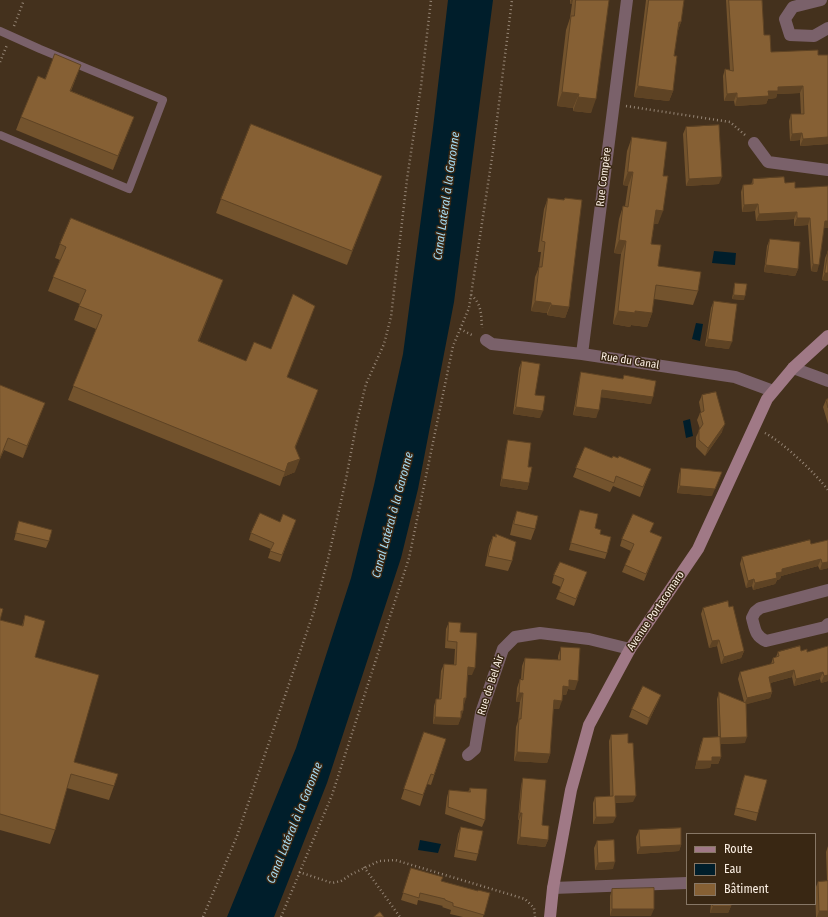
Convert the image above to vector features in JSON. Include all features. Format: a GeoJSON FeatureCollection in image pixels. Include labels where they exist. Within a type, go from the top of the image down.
{"type":"FeatureCollection","features":[{"type":"Feature","properties":{"kind":"street","name":"Rue Compère"},"geometry":{"type":"LineString","coordinates":[[582,354],[627,0]]}},
{"type":"Feature","properties":{"kind":"street"},"geometry":{"type":"LineString","coordinates":[[821,0],[793,7],[785,19],[790,35],[814,36],[828,28]]}},
{"type":"Feature","properties":{"kind":"street"},"geometry":{"type":"LineString","coordinates":[[754,143],[768,162],[828,170]]}},
{"type":"Feature","properties":{"kind":"street","name":"Avenue Portacomaro"},"geometry":{"type":"LineString","coordinates":[[550,917],[553,888],[571,790],[589,726],[630,649],[698,549],[767,400],[793,368],[828,336]]}},
{"type":"Feature","properties":{"kind":"street","name":"Rue du Canal"},"geometry":{"type":"LineString","coordinates":[[486,340],[492,344],[582,354],[735,377],[773,392]]}},
{"type":"Feature","properties":{"kind":"street"},"geometry":{"type":"LineString","coordinates":[[793,368],[828,381]]}},
{"type":"Feature","properties":{"kind":"street"},"geometry":{"type":"LineString","coordinates":[[828,590],[760,608],[755,612],[752,618],[756,634],[766,641],[825,627],[828,624]]}},
{"type":"Feature","properties":{"kind":"street","name":"Rue de Bel Air"},"geometry":{"type":"LineString","coordinates":[[468,755],[475,749],[481,713],[503,649],[515,637],[540,633],[589,639],[630,649]]}},
{"type":"Feature","properties":{"kind":"street"},"geometry":{"type":"LineString","coordinates":[[553,888],[686,883]]}},
{"type":"Feature","properties":{"kind":"lane"},"geometry":{"type":"LineString","coordinates":[[0,31],[163,100],[129,189],[0,135]]}},
{"type":"Feature","properties":{"kind":"path"},"geometry":{"type":"LineString","coordinates":[[203,917],[236,836],[314,611],[328,559],[366,384],[384,344],[391,317],[407,179],[431,0]]}},
{"type":"Feature","properties":{"kind":"path"},"geometry":{"type":"LineString","coordinates":[[281,917],[332,795],[409,558],[453,346],[469,308],[493,151],[512,0]]}},
{"type":"Feature","properties":{"kind":"path"},"geometry":{"type":"LineString","coordinates":[[614,104],[730,122],[754,143]]}},
{"type":"Feature","properties":{"kind":"path"},"geometry":{"type":"LineString","coordinates":[[471,295],[477,300],[481,307],[482,331],[486,340]]}},
{"type":"Feature","properties":{"kind":"path"},"geometry":{"type":"LineString","coordinates":[[754,428],[772,437],[828,490]]}},
{"type":"Feature","properties":{"kind":"path"},"geometry":{"type":"LineString","coordinates":[[299,872],[323,881],[332,883],[341,882],[364,867],[379,861],[395,860],[525,899],[534,908],[535,917]]}},
{"type":"Feature","properties":{"kind":"path"},"geometry":{"type":"LineString","coordinates":[[364,867],[400,917]]}},
{"type":"Feature","properties":{"kind":"water","name":"Canal Latéral à la Garonne"},"geometry":{"type":"Polygon","coordinates":[[[448,0],[493,0],[454,302],[418,489],[401,558],[327,783],[274,917],[227,917],[296,748],[351,578],[374,485],[403,354],[433,128],[448,0]]]}},
{"type":"Feature","properties":{"kind":"water"},"geometry":{"type":"Polygon","coordinates":[[[714,251],[736,253],[735,265],[712,263],[714,251]]]}},
{"type":"Feature","properties":{"kind":"water"},"geometry":{"type":"Polygon","coordinates":[[[696,323],[703,324],[700,341],[692,339],[696,323]]]}},
{"type":"Feature","properties":{"kind":"water"},"geometry":{"type":"Polygon","coordinates":[[[690,419],[693,436],[686,438],[683,421],[690,419]]]}},
{"type":"Feature","properties":{"kind":"water"},"geometry":{"type":"Polygon","coordinates":[[[420,840],[441,844],[438,853],[418,850],[420,840]]]}},
{"type":"Feature","properties":{"kind":"building"},"geometry":{"type":"Polygon","coordinates":[[[576,0],[609,0],[596,99],[578,97],[579,94],[562,92],[571,16],[574,16],[576,0]]]}},
{"type":"Feature","properties":{"kind":"building"},"geometry":{"type":"Polygon","coordinates":[[[649,0],[684,0],[674,56],[677,56],[673,91],[638,86],[649,0]]]}},
{"type":"Feature","properties":{"kind":"building"},"geometry":{"type":"Polygon","coordinates":[[[729,0],[762,0],[764,35],[770,35],[771,52],[818,50],[818,55],[828,55],[828,137],[803,139],[802,133],[792,134],[791,114],[804,114],[803,86],[778,87],[778,91],[768,91],[769,96],[737,98],[737,93],[727,94],[725,69],[733,71],[729,0]]]}},
{"type":"Feature","properties":{"kind":"building"},"geometry":{"type":"Polygon","coordinates":[[[55,54],[81,65],[70,91],[134,117],[118,156],[21,117],[38,76],[45,79],[55,54]]]}},
{"type":"Feature","properties":{"kind":"building"},"geometry":{"type":"Polygon","coordinates":[[[251,124],[382,176],[352,251],[221,199],[251,124]]]}},
{"type":"Feature","properties":{"kind":"building"},"geometry":{"type":"Polygon","coordinates":[[[719,125],[722,177],[689,179],[686,127],[719,125]]]}},
{"type":"Feature","properties":{"kind":"building"},"geometry":{"type":"Polygon","coordinates":[[[632,137],[667,142],[663,176],[668,176],[663,211],[656,210],[651,244],[661,245],[658,266],[701,272],[698,291],[656,285],[652,313],[618,311],[626,241],[619,240],[623,206],[628,207],[633,172],[628,172],[632,137]]]}},
{"type":"Feature","properties":{"kind":"building"},"geometry":{"type":"Polygon","coordinates":[[[784,177],[785,183],[795,182],[795,188],[828,186],[828,221],[825,221],[819,265],[813,264],[810,218],[797,218],[797,212],[759,214],[758,204],[744,205],[743,185],[753,184],[753,179],[784,177]]]}},
{"type":"Feature","properties":{"kind":"building"},"geometry":{"type":"Polygon","coordinates":[[[548,198],[582,200],[569,307],[535,301],[539,267],[542,267],[545,242],[542,241],[548,198]]]}},
{"type":"Feature","properties":{"kind":"building"},"geometry":{"type":"Polygon","coordinates":[[[71,218],[223,280],[198,341],[246,361],[254,342],[271,349],[293,294],[315,306],[287,377],[318,390],[295,447],[300,459],[288,463],[285,472],[73,386],[102,315],[79,306],[86,290],[53,277],[66,247],[60,244],[71,218]]]}},
{"type":"Feature","properties":{"kind":"building"},"geometry":{"type":"Polygon","coordinates":[[[770,239],[800,242],[798,269],[766,265],[770,239]]]}},
{"type":"Feature","properties":{"kind":"building"},"geometry":{"type":"Polygon","coordinates":[[[828,251],[828,273],[825,273],[828,251]]]}},
{"type":"Feature","properties":{"kind":"building"},"geometry":{"type":"Polygon","coordinates":[[[735,283],[747,284],[745,296],[734,295],[735,283]]]}},
{"type":"Feature","properties":{"kind":"building"},"geometry":{"type":"Polygon","coordinates":[[[714,301],[737,304],[732,342],[708,339],[714,301]]]}},
{"type":"Feature","properties":{"kind":"building"},"geometry":{"type":"Polygon","coordinates":[[[522,361],[540,364],[535,395],[545,396],[543,411],[516,407],[522,361]]]}},
{"type":"Feature","properties":{"kind":"building"},"geometry":{"type":"Polygon","coordinates":[[[581,372],[623,379],[624,375],[656,381],[653,397],[602,390],[599,410],[576,407],[581,372]]]}},
{"type":"Feature","properties":{"kind":"building"},"geometry":{"type":"Polygon","coordinates":[[[0,385],[45,403],[27,446],[8,438],[0,458],[0,385]]]}},
{"type":"Feature","properties":{"kind":"building"},"geometry":{"type":"Polygon","coordinates":[[[716,392],[725,424],[708,448],[699,440],[699,430],[703,424],[700,413],[704,411],[702,395],[716,392]]]}},
{"type":"Feature","properties":{"kind":"building"},"geometry":{"type":"Polygon","coordinates":[[[508,440],[531,443],[528,467],[532,467],[529,483],[502,479],[508,440]]]}},
{"type":"Feature","properties":{"kind":"building"},"geometry":{"type":"Polygon","coordinates":[[[585,447],[612,458],[613,456],[618,458],[619,456],[651,469],[643,487],[616,476],[614,483],[576,468],[585,447]]]}},
{"type":"Feature","properties":{"kind":"building"},"geometry":{"type":"Polygon","coordinates":[[[681,468],[722,472],[715,489],[680,486],[681,468]]]}},
{"type":"Feature","properties":{"kind":"building"},"geometry":{"type":"Polygon","coordinates":[[[580,510],[598,514],[595,528],[601,530],[600,534],[611,537],[607,553],[571,543],[580,510]]]}},
{"type":"Feature","properties":{"kind":"building"},"geometry":{"type":"Polygon","coordinates":[[[517,511],[538,516],[535,529],[514,524],[517,511]]]}},
{"type":"Feature","properties":{"kind":"building"},"geometry":{"type":"Polygon","coordinates":[[[260,513],[280,522],[283,514],[296,520],[282,555],[270,551],[274,543],[251,533],[260,513]]]}},
{"type":"Feature","properties":{"kind":"building"},"geometry":{"type":"Polygon","coordinates":[[[633,514],[654,523],[650,532],[662,537],[646,574],[625,565],[634,544],[622,539],[633,514]]]}},
{"type":"Feature","properties":{"kind":"building"},"geometry":{"type":"Polygon","coordinates":[[[19,521],[52,530],[49,541],[16,533],[19,521]]]}},
{"type":"Feature","properties":{"kind":"building"},"geometry":{"type":"Polygon","coordinates":[[[496,534],[516,542],[512,561],[488,556],[493,536],[496,537],[496,534]]]}},
{"type":"Feature","properties":{"kind":"building"},"geometry":{"type":"Polygon","coordinates":[[[810,540],[811,544],[828,540],[828,562],[822,563],[821,559],[782,569],[782,572],[776,573],[777,578],[755,583],[754,579],[748,581],[742,557],[810,540]]]}},
{"type":"Feature","properties":{"kind":"building"},"geometry":{"type":"Polygon","coordinates":[[[560,562],[587,572],[576,599],[559,592],[564,579],[554,575],[560,562]]]}},
{"type":"Feature","properties":{"kind":"building"},"geometry":{"type":"Polygon","coordinates":[[[728,601],[729,607],[733,606],[744,651],[724,657],[719,640],[712,641],[703,608],[728,601]]]}},
{"type":"Feature","properties":{"kind":"building"},"geometry":{"type":"Polygon","coordinates":[[[0,608],[3,609],[0,620],[0,608]]]}},
{"type":"Feature","properties":{"kind":"building"},"geometry":{"type":"Polygon","coordinates":[[[25,615],[45,621],[35,657],[99,675],[74,762],[118,774],[114,786],[71,774],[55,830],[0,814],[0,620],[23,626],[25,615]]]}},
{"type":"Feature","properties":{"kind":"building"},"geometry":{"type":"Polygon","coordinates":[[[449,622],[461,623],[460,632],[477,633],[475,668],[468,667],[466,698],[464,698],[461,718],[435,717],[436,699],[441,699],[444,664],[456,665],[457,642],[448,641],[449,622]]]}},
{"type":"Feature","properties":{"kind":"building"},"geometry":{"type":"Polygon","coordinates":[[[800,646],[801,651],[807,649],[807,652],[828,646],[828,675],[824,676],[823,672],[796,679],[794,670],[769,677],[772,692],[747,698],[740,672],[774,663],[773,658],[779,656],[778,652],[800,646]]]}},
{"type":"Feature","properties":{"kind":"building"},"geometry":{"type":"Polygon","coordinates":[[[561,647],[580,648],[578,681],[569,680],[569,687],[563,686],[562,701],[554,700],[550,754],[517,752],[519,719],[521,719],[523,693],[519,693],[520,679],[523,680],[525,658],[560,660],[561,647]]]}},
{"type":"Feature","properties":{"kind":"building"},"geometry":{"type":"Polygon","coordinates":[[[643,686],[661,695],[649,718],[632,709],[643,686]]]}},
{"type":"Feature","properties":{"kind":"building"},"geometry":{"type":"Polygon","coordinates":[[[719,692],[746,703],[747,737],[721,738],[719,692]]]}},
{"type":"Feature","properties":{"kind":"building"},"geometry":{"type":"Polygon","coordinates":[[[424,732],[446,739],[434,775],[431,774],[423,795],[404,789],[424,732]]]}},
{"type":"Feature","properties":{"kind":"building"},"geometry":{"type":"Polygon","coordinates":[[[628,734],[628,743],[633,743],[636,796],[615,796],[616,817],[596,817],[595,797],[613,796],[611,735],[628,734]]]}},
{"type":"Feature","properties":{"kind":"building"},"geometry":{"type":"Polygon","coordinates":[[[720,737],[721,757],[712,757],[712,761],[697,761],[703,738],[720,737]]]}},
{"type":"Feature","properties":{"kind":"building"},"geometry":{"type":"Polygon","coordinates":[[[745,775],[767,780],[758,813],[736,808],[745,775]]]}},
{"type":"Feature","properties":{"kind":"building"},"geometry":{"type":"Polygon","coordinates":[[[523,778],[546,780],[542,825],[549,826],[548,840],[520,837],[522,813],[520,813],[523,778]]]}},
{"type":"Feature","properties":{"kind":"building"},"geometry":{"type":"Polygon","coordinates":[[[470,788],[487,789],[485,820],[448,807],[449,790],[470,792],[470,788]]]}},
{"type":"Feature","properties":{"kind":"building"},"geometry":{"type":"Polygon","coordinates":[[[461,827],[483,831],[478,854],[457,850],[461,827]]]}},
{"type":"Feature","properties":{"kind":"building"},"geometry":{"type":"Polygon","coordinates":[[[681,828],[681,845],[640,847],[639,830],[681,828]]]}},
{"type":"Feature","properties":{"kind":"building"},"geometry":{"type":"Polygon","coordinates":[[[614,840],[615,862],[598,863],[597,841],[614,840]]]}},
{"type":"Feature","properties":{"kind":"building"},"geometry":{"type":"Polygon","coordinates":[[[411,868],[443,877],[441,881],[490,893],[484,915],[453,906],[453,903],[445,899],[420,893],[419,898],[403,893],[411,868]]]}},
{"type":"Feature","properties":{"kind":"building"},"geometry":{"type":"Polygon","coordinates":[[[828,881],[828,911],[819,911],[818,882],[828,881]]]}},
{"type":"Feature","properties":{"kind":"building"},"geometry":{"type":"Polygon","coordinates":[[[654,888],[654,909],[612,909],[612,889],[654,888]]]}},
{"type":"Feature","properties":{"kind":"building"},"geometry":{"type":"Polygon","coordinates":[[[713,905],[731,905],[731,906],[713,905]]]}},
{"type":"Feature","properties":{"kind":"building"},"geometry":{"type":"Polygon","coordinates":[[[380,912],[384,917],[374,917],[380,912]]]}}]}
